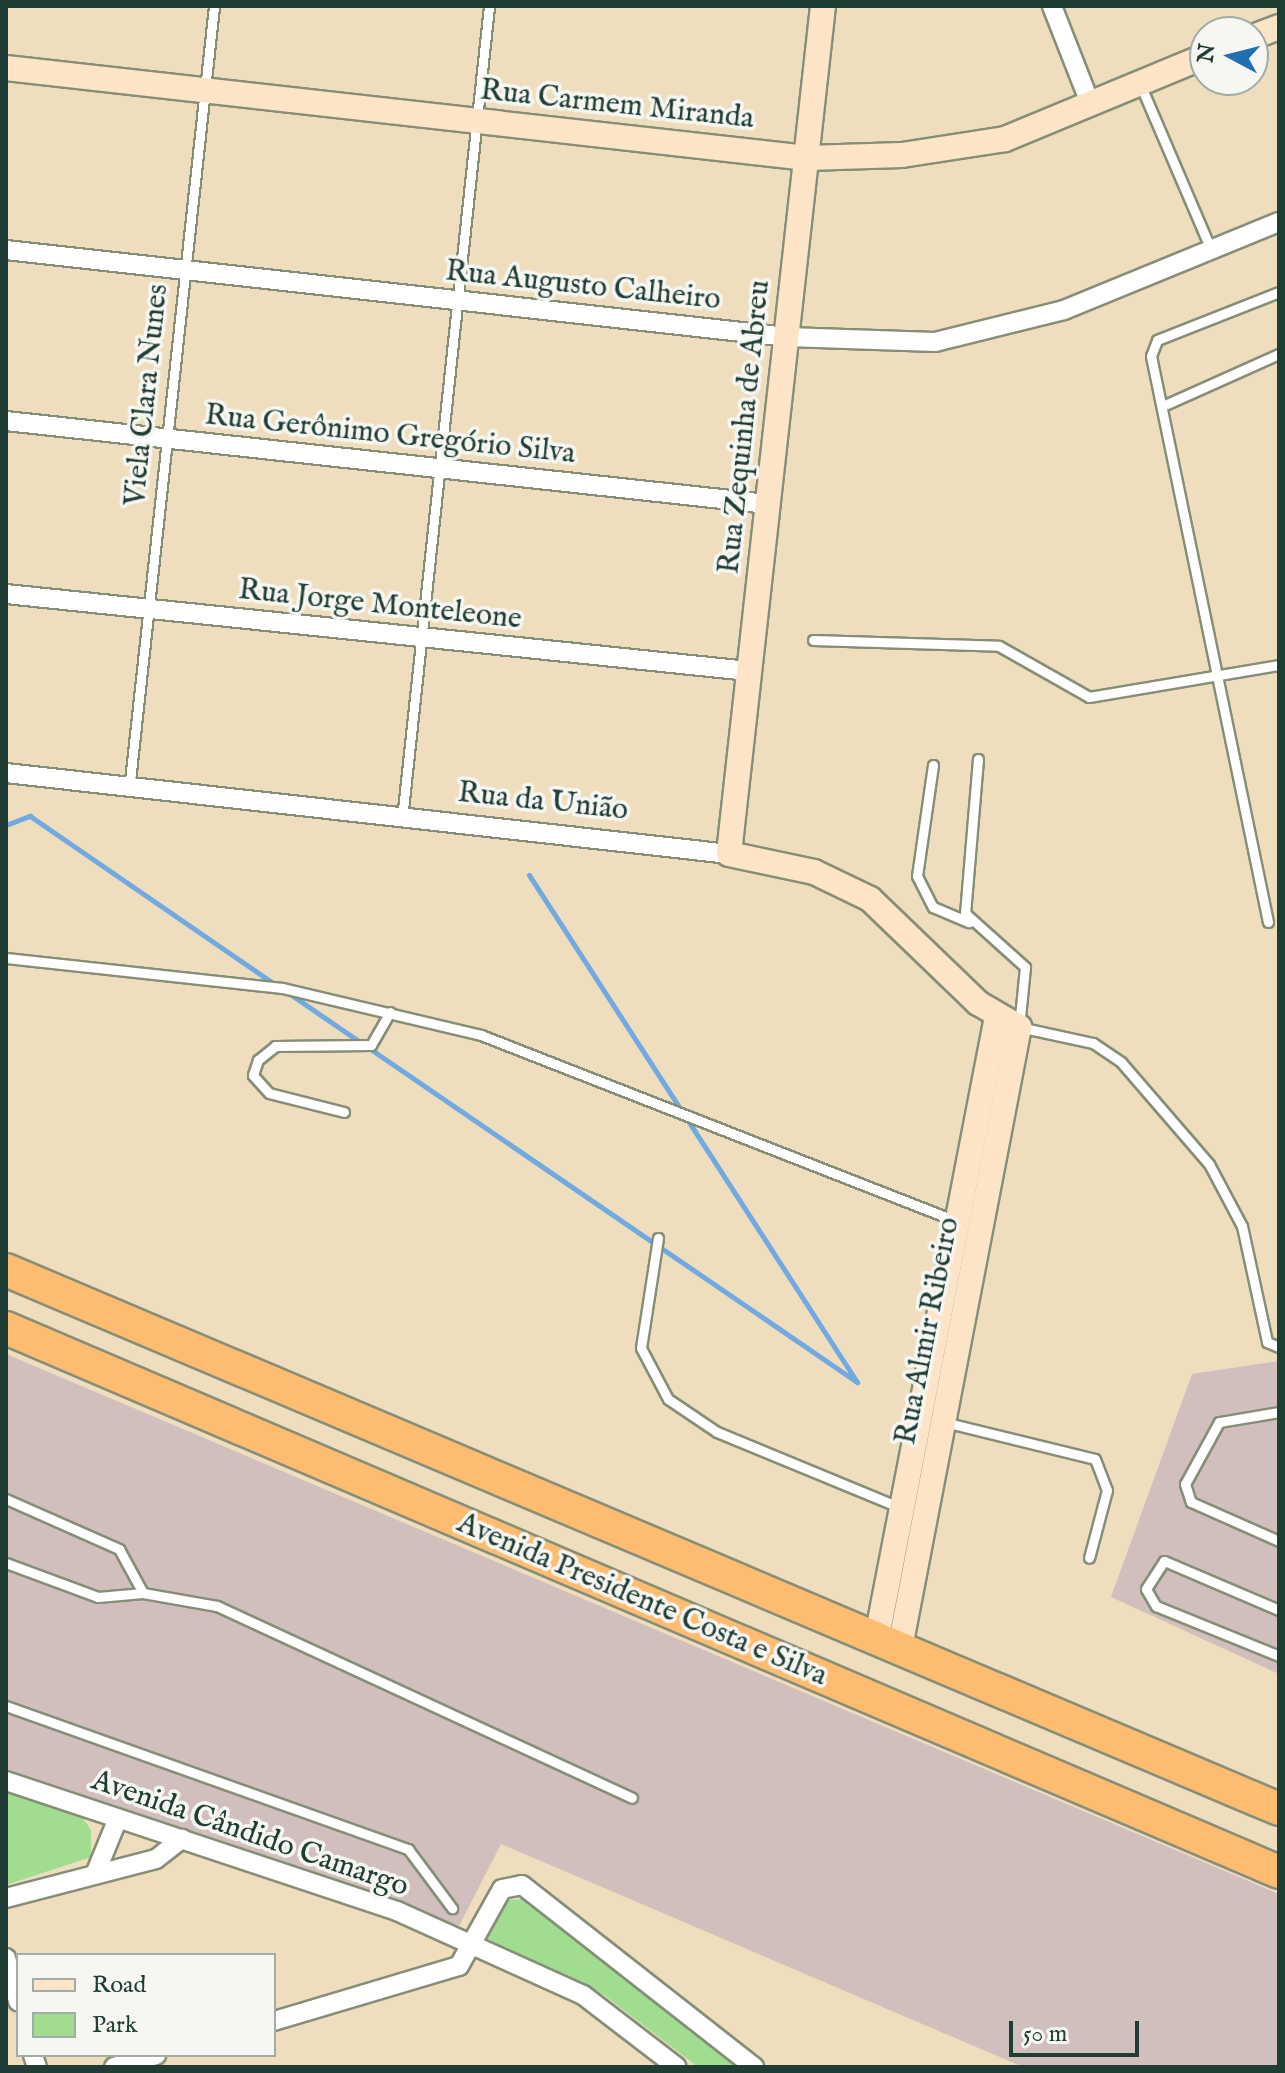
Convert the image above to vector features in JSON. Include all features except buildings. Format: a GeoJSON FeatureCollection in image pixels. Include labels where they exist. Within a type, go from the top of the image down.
{"type":"FeatureCollection","features":[{"type":"Feature","properties":{"kind":"highway","name":"Avenida Presidente Costa e Silva"},"geometry":{"type":"LineString","coordinates":[[6,1270],[1279,1809]]}},
{"type":"Feature","properties":{"kind":"highway","name":"Avenida Presidente Costa e Silva"},"geometry":{"type":"LineString","coordinates":[[6,1328],[1279,1872]]}},
{"type":"Feature","properties":{"kind":"street","name":"Rua Zequinha de Abreu"},"geometry":{"type":"LineString","coordinates":[[729,854],[823,6]]}},
{"type":"Feature","properties":{"kind":"street"},"geometry":{"type":"LineString","coordinates":[[1052,6],[1090,103]]}},
{"type":"Feature","properties":{"kind":"street","name":"Rua Carmem Miranda"},"geometry":{"type":"LineString","coordinates":[[6,68],[807,158],[902,155],[1005,139],[1189,62]]}},
{"type":"Feature","properties":{"kind":"street","name":"Rua Augusto Calheiro"},"geometry":{"type":"LineString","coordinates":[[6,250],[787,337],[935,342],[995,330],[1279,222]]}},
{"type":"Feature","properties":{"kind":"street","name":"Rua Gerônimo Gregório Silva"},"geometry":{"type":"LineString","coordinates":[[6,421],[768,504]]}},
{"type":"Feature","properties":{"kind":"street","name":"Rua Jorge Monteleone"},"geometry":{"type":"LineString","coordinates":[[6,594],[749,671]]}},
{"type":"Feature","properties":{"kind":"street","name":"Rua da União"},"geometry":{"type":"LineString","coordinates":[[6,773],[129,790],[729,854],[814,872],[870,899],[1008,1022]]}},
{"type":"Feature","properties":{"kind":"street","name":"Rua Almir Ribeiro"},"geometry":{"type":"LineString","coordinates":[[932,1419],[957,1221],[1008,1022]]}},
{"type":"Feature","properties":{"kind":"street","name":"Rua Almir Ribeiro"},"geometry":{"type":"LineString","coordinates":[[888,1642],[1008,1022]]}},
{"type":"Feature","properties":{"kind":"street","name":"Avenida Cândido Camargo"},"geometry":{"type":"LineString","coordinates":[[6,1781],[378,1904],[583,1995],[677,2067]]}},
{"type":"Feature","properties":{"kind":"street"},"geometry":{"type":"LineString","coordinates":[[96,1872],[118,1818]]}},
{"type":"Feature","properties":{"kind":"street"},"geometry":{"type":"LineString","coordinates":[[6,1898],[96,1872],[156,1859],[182,1839]]}},
{"type":"Feature","properties":{"kind":"street"},"geometry":{"type":"LineString","coordinates":[[276,2020],[450,1970],[474,1945],[502,1889],[534,1889],[754,2067]]}},
{"type":"Feature","properties":{"kind":"street"},"geometry":{"type":"LineString","coordinates":[[6,1958],[16,1994]]}},
{"type":"Feature","properties":{"kind":"street"},"geometry":{"type":"LineString","coordinates":[[114,2067],[149,2057]]}},
{"type":"Feature","properties":{"kind":"lane","name":"Viela Clara Nunes"},"geometry":{"type":"LineString","coordinates":[[129,790],[214,6]]}},
{"type":"Feature","properties":{"kind":"lane"},"geometry":{"type":"LineString","coordinates":[[402,819],[489,6]]}},
{"type":"Feature","properties":{"kind":"lane"},"geometry":{"type":"LineString","coordinates":[[1140,82],[1211,250]]}},
{"type":"Feature","properties":{"kind":"lane"},"geometry":{"type":"LineString","coordinates":[[1268,922],[1222,676],[1153,343],[1279,292]]}},
{"type":"Feature","properties":{"kind":"lane"},"geometry":{"type":"LineString","coordinates":[[1167,404],[1279,354]]}},
{"type":"Feature","properties":{"kind":"lane"},"geometry":{"type":"LineString","coordinates":[[813,640],[999,646],[1089,697],[1279,665]]}},
{"type":"Feature","properties":{"kind":"lane"},"geometry":{"type":"LineString","coordinates":[[969,922],[963,899],[978,759]]}},
{"type":"Feature","properties":{"kind":"lane"},"geometry":{"type":"LineString","coordinates":[[933,765],[917,876],[933,907],[969,922],[1025,967],[1008,1022],[1093,1043],[1121,1062],[1209,1164],[1242,1226],[1267,1342],[1279,1347]]}},
{"type":"Feature","properties":{"kind":"lane"},"geometry":{"type":"LineString","coordinates":[[6,958],[282,988],[390,1012],[574,1069],[957,1221]]}},
{"type":"Feature","properties":{"kind":"lane"},"geometry":{"type":"LineString","coordinates":[[344,1112],[269,1093],[253,1075],[258,1060],[275,1046],[371,1045],[390,1012]]}},
{"type":"Feature","properties":{"kind":"lane"},"geometry":{"type":"LineString","coordinates":[[658,1238],[641,1348],[668,1399],[717,1432],[914,1513]]}},
{"type":"Feature","properties":{"kind":"lane"},"geometry":{"type":"LineString","coordinates":[[1279,1412],[1219,1422],[1185,1484],[1191,1502],[1279,1541]]}},
{"type":"Feature","properties":{"kind":"lane"},"geometry":{"type":"LineString","coordinates":[[932,1419],[1095,1459],[1107,1490],[1089,1558]]}},
{"type":"Feature","properties":{"kind":"lane"},"geometry":{"type":"LineString","coordinates":[[6,1499],[119,1549],[143,1593]]}},
{"type":"Feature","properties":{"kind":"lane"},"geometry":{"type":"LineString","coordinates":[[1279,1610],[1164,1561],[1146,1589],[1156,1606],[1279,1656]]}},
{"type":"Feature","properties":{"kind":"lane"},"geometry":{"type":"LineString","coordinates":[[6,1563],[98,1597],[143,1593],[217,1606],[632,1798]]}},
{"type":"Feature","properties":{"kind":"lane"},"geometry":{"type":"LineString","coordinates":[[6,1706],[408,1849],[452,1908]]}},
{"type":"Feature","properties":{"kind":"shaded area"},"geometry":{"type":"Polygon","coordinates":[[[6,1354],[1279,1894],[1279,2067],[1023,2067],[501,1844],[459,1926],[6,1770],[6,1354]]]}},
{"type":"Feature","properties":{"kind":"shaded area"},"geometry":{"type":"Polygon","coordinates":[[[1279,1361],[1279,1674],[1111,1597],[1192,1374],[1279,1361]]]}},
{"type":"Feature","properties":{"kind":"green space"},"geometry":{"type":"Polygon","coordinates":[[[6,1792],[83,1818],[91,1830],[91,1857],[6,1885],[6,1792]]]}},
{"type":"Feature","properties":{"kind":"green space"},"geometry":{"type":"Polygon","coordinates":[[[522,1899],[740,2067],[698,2067],[604,1995],[485,1938],[509,1900],[522,1899]]]}},
{"type":"Feature","properties":{"kind":"waterway"},"geometry":{"type":"LineString","coordinates":[[6,825],[30,816],[276,985]]}},
{"type":"Feature","properties":{"kind":"waterway"},"geometry":{"type":"LineString","coordinates":[[287,992],[857,1382],[529,875]]}}]}
